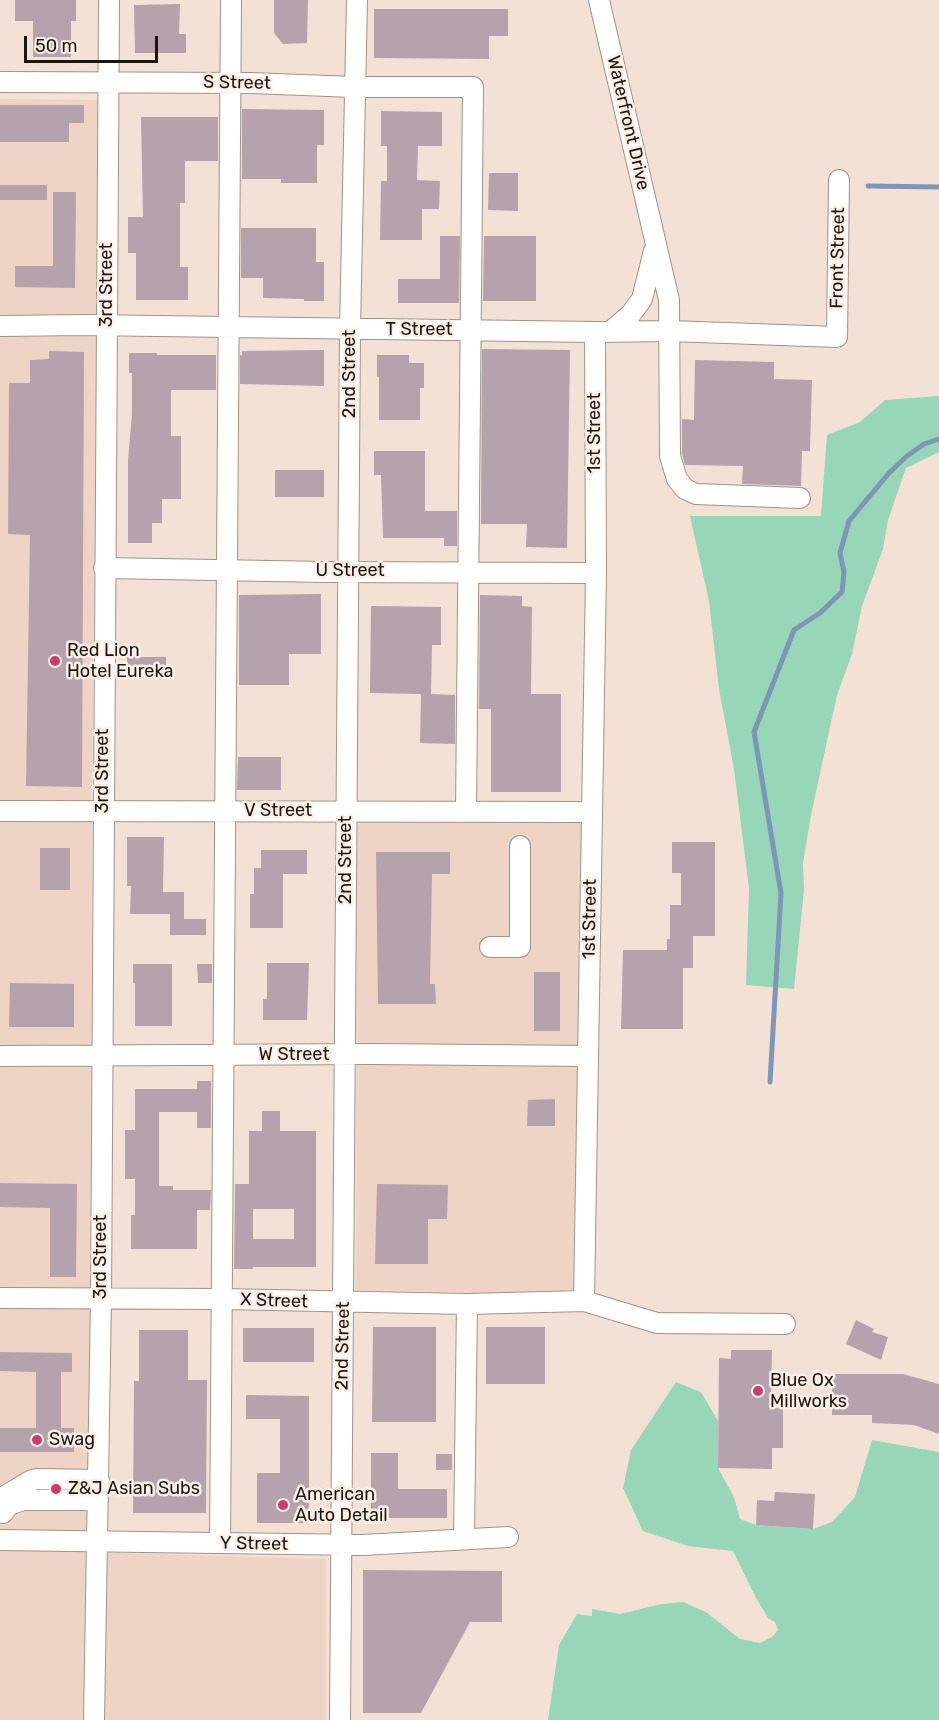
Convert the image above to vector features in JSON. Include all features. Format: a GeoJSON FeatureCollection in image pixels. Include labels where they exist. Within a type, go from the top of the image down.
{"type":"FeatureCollection","features":[{"type":"Feature","properties":{"kind":"street","name":"3rd Street"},"geometry":{"type":"LineString","coordinates":[[94,1720],[101,1300],[109,0]]}},
{"type":"Feature","properties":{"kind":"street"},"geometry":{"type":"LineString","coordinates":[[220,1543],[231,0]]}},
{"type":"Feature","properties":{"kind":"street","name":"2nd Street"},"geometry":{"type":"LineString","coordinates":[[340,1720],[350,329],[357,0]]}},
{"type":"Feature","properties":{"kind":"street","name":"Waterfront Drive"},"geometry":{"type":"LineString","coordinates":[[599,0],[669,300],[670,456],[677,479],[685,489],[696,494],[800,498]]}},
{"type":"Feature","properties":{"kind":"street","name":"S Street"},"geometry":{"type":"LineString","coordinates":[[0,82],[473,87],[472,330]]}},
{"type":"Feature","properties":{"kind":"street","name":"Front Street"},"geometry":{"type":"LineString","coordinates":[[837,337],[840,180]]}},
{"type":"Feature","properties":{"kind":"street","name":"Waterfront Drive"},"geometry":{"type":"LineString","coordinates":[[602,332],[631,314],[642,299],[656,245]]}},
{"type":"Feature","properties":{"kind":"street","name":"T Street"},"geometry":{"type":"LineString","coordinates":[[0,326],[670,332],[837,337]]}},
{"type":"Feature","properties":{"kind":"street"},"geometry":{"type":"LineString","coordinates":[[466,811],[472,330]]}},
{"type":"Feature","properties":{"kind":"street","name":"1st Street"},"geometry":{"type":"LineString","coordinates":[[584,1301],[602,332]]}},
{"type":"Feature","properties":{"kind":"street","name":"U Street"},"geometry":{"type":"LineString","coordinates":[[105,568],[596,573]]}},
{"type":"Feature","properties":{"kind":"street","name":"V Street"},"geometry":{"type":"LineString","coordinates":[[0,811],[592,812]]}},
{"type":"Feature","properties":{"kind":"street"},"geometry":{"type":"LineString","coordinates":[[490,947],[519,947],[519,846]]}},
{"type":"Feature","properties":{"kind":"street","name":"W Street"},"geometry":{"type":"LineString","coordinates":[[0,1056],[588,1056]]}},
{"type":"Feature","properties":{"kind":"street","name":"X Street"},"geometry":{"type":"LineString","coordinates":[[0,1298],[223,1299],[467,1304],[584,1301]]}},
{"type":"Feature","properties":{"kind":"street"},"geometry":{"type":"LineString","coordinates":[[584,1301],[657,1323],[785,1324]]}},
{"type":"Feature","properties":{"kind":"street"},"geometry":{"type":"LineString","coordinates":[[464,1538],[467,1304]]}},
{"type":"Feature","properties":{"kind":"street"},"geometry":{"type":"LineString","coordinates":[[2,1506],[36,1479],[99,1480]]}},
{"type":"Feature","properties":{"kind":"street"},"geometry":{"type":"LineString","coordinates":[[2,1506],[23,1500],[98,1500]]}},
{"type":"Feature","properties":{"kind":"street","name":"Y Street"},"geometry":{"type":"LineString","coordinates":[[0,1540],[341,1545],[508,1537]]}},
{"type":"Feature","properties":{"kind":"shaded area"},"geometry":{"type":"Polygon","coordinates":[[[0,99],[99,100],[92,801],[89,1535],[0,1534],[0,99]]]}},
{"type":"Feature","properties":{"kind":"shaded area"},"geometry":{"type":"Polygon","coordinates":[[[357,816],[581,822],[577,1295],[356,1290],[357,816]]]}},
{"type":"Feature","properties":{"kind":"shaded area"},"geometry":{"type":"Polygon","coordinates":[[[0,1545],[78,1546],[83,1552],[326,1559],[326,1720],[0,1720],[0,1545]]]}},
{"type":"Feature","properties":{"kind":"green space"},"geometry":{"type":"Polygon","coordinates":[[[939,396],[939,452],[906,468],[888,520],[883,549],[862,606],[852,654],[837,695],[803,863],[804,890],[794,989],[746,985],[749,888],[734,769],[719,689],[709,601],[690,516],[821,516],[827,435],[860,422],[885,400],[939,396]]]}},
{"type":"Feature","properties":{"kind":"green space"},"geometry":{"type":"Polygon","coordinates":[[[676,1382],[701,1392],[718,1421],[718,1468],[734,1497],[740,1519],[756,1525],[813,1529],[832,1522],[855,1497],[872,1440],[939,1452],[939,1720],[548,1720],[559,1645],[577,1614],[592,1616],[592,1609],[620,1614],[662,1604],[683,1602],[706,1612],[740,1639],[760,1643],[772,1637],[778,1630],[775,1622],[768,1618],[755,1596],[733,1551],[688,1546],[643,1531],[623,1488],[631,1450],[676,1382]]]}},
{"type":"Feature","properties":{"kind":"building"},"geometry":{"type":"Polygon","coordinates":[[[15,0],[76,0],[76,21],[71,21],[71,57],[33,57],[33,21],[15,21],[15,0]]]}},
{"type":"Feature","properties":{"kind":"building"},"geometry":{"type":"Polygon","coordinates":[[[274,0],[308,0],[307,43],[283,44],[274,33],[274,0]]]}},
{"type":"Feature","properties":{"kind":"building"},"geometry":{"type":"Polygon","coordinates":[[[180,4],[179,34],[186,34],[186,53],[135,53],[134,5],[180,4]]]}},
{"type":"Feature","properties":{"kind":"building"},"geometry":{"type":"Polygon","coordinates":[[[374,9],[508,9],[508,36],[489,36],[489,59],[374,58],[374,9]]]}},
{"type":"Feature","properties":{"kind":"building"},"geometry":{"type":"Polygon","coordinates":[[[0,105],[84,105],[84,123],[69,123],[69,142],[0,142],[0,105]]]}},
{"type":"Feature","properties":{"kind":"building"},"geometry":{"type":"Polygon","coordinates":[[[242,109],[324,110],[324,145],[317,145],[317,183],[281,183],[281,179],[242,179],[242,109]]]}},
{"type":"Feature","properties":{"kind":"building"},"geometry":{"type":"Polygon","coordinates":[[[381,111],[442,112],[442,146],[418,146],[417,180],[440,181],[439,209],[422,209],[422,240],[380,240],[381,181],[387,181],[387,146],[381,146],[381,111]]]}},
{"type":"Feature","properties":{"kind":"building"},"geometry":{"type":"Polygon","coordinates":[[[141,117],[218,117],[218,161],[185,161],[185,203],[180,203],[180,267],[188,267],[188,300],[136,300],[136,253],[128,253],[128,217],[143,217],[141,117]]]}},
{"type":"Feature","properties":{"kind":"building"},"geometry":{"type":"Polygon","coordinates":[[[489,173],[518,173],[518,211],[488,210],[489,173]]]}},
{"type":"Feature","properties":{"kind":"building"},"geometry":{"type":"Polygon","coordinates":[[[0,185],[47,185],[47,200],[0,200],[0,185]]]}},
{"type":"Feature","properties":{"kind":"building"},"geometry":{"type":"Polygon","coordinates":[[[53,192],[76,192],[75,288],[15,287],[15,266],[53,266],[53,192]]]}},
{"type":"Feature","properties":{"kind":"building"},"geometry":{"type":"Polygon","coordinates":[[[241,228],[316,228],[316,262],[324,262],[324,301],[263,298],[263,278],[241,278],[241,228]]]}},
{"type":"Feature","properties":{"kind":"building"},"geometry":{"type":"Polygon","coordinates":[[[440,236],[460,236],[459,303],[398,303],[398,279],[440,279],[440,236]]]}},
{"type":"Feature","properties":{"kind":"building"},"geometry":{"type":"Polygon","coordinates":[[[484,236],[536,236],[536,301],[483,301],[484,236]]]}},
{"type":"Feature","properties":{"kind":"building"},"geometry":{"type":"Polygon","coordinates":[[[482,349],[570,350],[567,548],[526,547],[527,524],[481,524],[482,349]]]}},
{"type":"Feature","properties":{"kind":"building"},"geometry":{"type":"Polygon","coordinates":[[[324,350],[324,386],[240,384],[242,351],[324,350]]]}},
{"type":"Feature","properties":{"kind":"building","name":"Red Lion Hotel Eureka"},"geometry":{"type":"Polygon","coordinates":[[[49,351],[84,352],[82,787],[26,786],[30,535],[8,534],[9,383],[30,383],[30,360],[49,359],[49,351]]]}},
{"type":"Feature","properties":{"kind":"building"},"geometry":{"type":"Polygon","coordinates":[[[129,353],[216,355],[216,390],[171,390],[171,436],[181,436],[181,499],[162,499],[162,523],[152,523],[152,543],[128,543],[128,460],[132,414],[132,373],[129,373],[129,353]]]}},
{"type":"Feature","properties":{"kind":"building"},"geometry":{"type":"Polygon","coordinates":[[[377,355],[409,355],[409,363],[424,363],[424,388],[420,388],[420,420],[379,420],[377,355]]]}},
{"type":"Feature","properties":{"kind":"building"},"geometry":{"type":"Polygon","coordinates":[[[695,360],[774,362],[774,379],[812,380],[810,451],[802,451],[801,486],[742,484],[743,466],[685,465],[682,454],[682,419],[694,420],[695,360]]]}},
{"type":"Feature","properties":{"kind":"building"},"geometry":{"type":"Polygon","coordinates":[[[374,451],[425,451],[425,511],[457,511],[457,546],[444,546],[444,538],[383,538],[381,475],[374,475],[374,451]]]}},
{"type":"Feature","properties":{"kind":"building"},"geometry":{"type":"Polygon","coordinates":[[[275,470],[324,470],[324,497],[275,497],[275,470]]]}},
{"type":"Feature","properties":{"kind":"building"},"geometry":{"type":"Polygon","coordinates":[[[321,594],[321,654],[289,654],[289,685],[239,685],[239,595],[321,594]]]}},
{"type":"Feature","properties":{"kind":"building"},"geometry":{"type":"Polygon","coordinates":[[[480,595],[522,596],[522,606],[532,607],[531,694],[561,694],[561,792],[491,792],[491,709],[479,709],[480,595]]]}},
{"type":"Feature","properties":{"kind":"building"},"geometry":{"type":"Polygon","coordinates":[[[371,606],[441,607],[441,645],[432,645],[431,694],[455,695],[455,744],[420,743],[421,694],[370,693],[371,606]]]}},
{"type":"Feature","properties":{"kind":"building"},"geometry":{"type":"Polygon","coordinates":[[[127,657],[166,657],[166,677],[127,677],[127,657]]]}},
{"type":"Feature","properties":{"kind":"building"},"geometry":{"type":"Polygon","coordinates":[[[238,757],[281,757],[281,790],[237,790],[238,757]]]}},
{"type":"Feature","properties":{"kind":"building"},"geometry":{"type":"Polygon","coordinates":[[[127,837],[164,837],[163,892],[184,892],[184,919],[206,919],[206,935],[170,935],[170,914],[130,914],[131,886],[127,886],[127,837]]]}},
{"type":"Feature","properties":{"kind":"building"},"geometry":{"type":"Polygon","coordinates":[[[672,842],[715,842],[715,936],[693,936],[693,968],[683,968],[683,1029],[621,1029],[623,950],[667,950],[667,939],[670,939],[670,905],[681,905],[681,873],[672,873],[672,842]]]}},
{"type":"Feature","properties":{"kind":"building"},"geometry":{"type":"Polygon","coordinates":[[[40,848],[70,848],[70,890],[40,890],[40,848]]]}},
{"type":"Feature","properties":{"kind":"building"},"geometry":{"type":"Polygon","coordinates":[[[261,850],[307,850],[307,874],[283,874],[283,928],[250,928],[250,894],[254,894],[254,868],[261,868],[261,850]]]}},
{"type":"Feature","properties":{"kind":"building"},"geometry":{"type":"Polygon","coordinates":[[[376,852],[450,852],[450,874],[432,874],[430,984],[435,984],[436,1004],[378,1004],[376,852]]]}},
{"type":"Feature","properties":{"kind":"building"},"geometry":{"type":"Polygon","coordinates":[[[267,963],[309,963],[307,1020],[263,1020],[263,999],[267,999],[267,963]]]}},
{"type":"Feature","properties":{"kind":"building"},"geometry":{"type":"Polygon","coordinates":[[[133,964],[172,964],[172,1026],[135,1026],[133,964]]]}},
{"type":"Feature","properties":{"kind":"building"},"geometry":{"type":"Polygon","coordinates":[[[197,964],[212,964],[212,983],[198,983],[197,964]]]}},
{"type":"Feature","properties":{"kind":"building"},"geometry":{"type":"Polygon","coordinates":[[[534,972],[560,972],[560,1031],[534,1031],[534,972]]]}},
{"type":"Feature","properties":{"kind":"building"},"geometry":{"type":"Polygon","coordinates":[[[10,983],[74,984],[74,1027],[9,1027],[10,983]]]}},
{"type":"Feature","properties":{"kind":"building"},"geometry":{"type":"Polygon","coordinates":[[[197,1081],[211,1081],[211,1128],[197,1128],[197,1112],[159,1112],[159,1186],[173,1186],[173,1190],[211,1190],[210,1210],[197,1210],[197,1249],[131,1249],[131,1215],[135,1215],[135,1179],[125,1179],[125,1130],[135,1130],[135,1089],[197,1089],[197,1081]]]}},
{"type":"Feature","properties":{"kind":"building"},"geometry":{"type":"Polygon","coordinates":[[[555,1099],[555,1126],[527,1126],[528,1100],[555,1099]]]}},
{"type":"Feature","properties":{"kind":"building"},"geometry":{"type":"Polygon","coordinates":[[[262,1111],[280,1111],[280,1131],[316,1131],[316,1267],[234,1269],[235,1184],[249,1184],[249,1131],[262,1131],[262,1111]],[[253,1209],[253,1239],[294,1239],[294,1209],[253,1209]]]}},
{"type":"Feature","properties":{"kind":"building"},"geometry":{"type":"Polygon","coordinates":[[[0,1183],[77,1184],[76,1277],[50,1277],[50,1208],[0,1207],[0,1183]]]}},
{"type":"Feature","properties":{"kind":"building"},"geometry":{"type":"Polygon","coordinates":[[[377,1184],[448,1185],[447,1219],[428,1219],[428,1264],[375,1264],[377,1184]]]}},
{"type":"Feature","properties":{"kind":"building"},"geometry":{"type":"Polygon","coordinates":[[[856,1320],[874,1329],[872,1332],[888,1337],[881,1360],[846,1344],[856,1320]]]}},
{"type":"Feature","properties":{"kind":"building"},"geometry":{"type":"Polygon","coordinates":[[[373,1327],[436,1327],[436,1422],[372,1422],[373,1327]]]}},
{"type":"Feature","properties":{"kind":"building"},"geometry":{"type":"Polygon","coordinates":[[[486,1327],[545,1327],[545,1384],[486,1384],[486,1327]]]}},
{"type":"Feature","properties":{"kind":"building"},"geometry":{"type":"Polygon","coordinates":[[[243,1328],[314,1328],[314,1362],[243,1362],[243,1328]]]}},
{"type":"Feature","properties":{"kind":"building"},"geometry":{"type":"Polygon","coordinates":[[[139,1330],[188,1330],[188,1380],[207,1380],[206,1513],[133,1513],[134,1381],[139,1381],[139,1330]]]}},
{"type":"Feature","properties":{"kind":"building"},"geometry":{"type":"Polygon","coordinates":[[[731,1350],[772,1350],[771,1408],[783,1408],[783,1448],[772,1448],[772,1469],[718,1468],[719,1358],[731,1359],[731,1350]]]}},
{"type":"Feature","properties":{"kind":"building"},"geometry":{"type":"Polygon","coordinates":[[[0,1352],[72,1353],[72,1372],[61,1372],[61,1428],[74,1428],[74,1452],[0,1452],[0,1428],[36,1428],[36,1372],[0,1371],[0,1352]]]}},
{"type":"Feature","properties":{"kind":"building"},"geometry":{"type":"Polygon","coordinates":[[[832,1374],[903,1374],[939,1384],[939,1434],[914,1425],[872,1423],[872,1415],[832,1415],[832,1374]]]}},
{"type":"Feature","properties":{"kind":"building"},"geometry":{"type":"Polygon","coordinates":[[[246,1395],[309,1396],[309,1523],[257,1523],[257,1473],[280,1473],[280,1419],[246,1419],[246,1395]]]}},
{"type":"Feature","properties":{"kind":"building"},"geometry":{"type":"Polygon","coordinates":[[[371,1453],[398,1453],[398,1489],[447,1489],[447,1518],[371,1518],[371,1453]]]}},
{"type":"Feature","properties":{"kind":"building"},"geometry":{"type":"Polygon","coordinates":[[[436,1454],[452,1454],[452,1470],[436,1470],[436,1454]]]}},
{"type":"Feature","properties":{"kind":"building"},"geometry":{"type":"Polygon","coordinates":[[[775,1492],[815,1494],[813,1529],[756,1525],[757,1500],[774,1501],[775,1492]]]}},
{"type":"Feature","properties":{"kind":"building"},"geometry":{"type":"Polygon","coordinates":[[[363,1570],[502,1571],[502,1622],[470,1622],[421,1713],[363,1713],[363,1570]]]}},
{"type":"Feature","properties":{"kind":"waterway"},"geometry":{"type":"LineString","coordinates":[[868,186],[939,187]]}},
{"type":"Feature","properties":{"kind":"waterway"},"geometry":{"type":"LineString","coordinates":[[770,1082],[781,893],[754,732],[794,630],[820,613],[842,592],[844,572],[840,553],[849,521],[889,473],[907,456],[924,444],[939,439]]}},
{"type":"Feature","properties":{"kind":"place","name":"Red Lion Hotel Eureka"},"geometry":{"type":"Point","coordinates":[55,661]}},
{"type":"Feature","properties":{"kind":"place","name":"Blue Ox Millworks"},"geometry":{"type":"Point","coordinates":[758,1391]}},
{"type":"Feature","properties":{"kind":"place","name":"Swag"},"geometry":{"type":"Point","coordinates":[37,1440]}},
{"type":"Feature","properties":{"kind":"place","name":"Z&J Asian Subs"},"geometry":{"type":"Point","coordinates":[56,1489]}},
{"type":"Feature","properties":{"kind":"place","name":"American Auto Detail"},"geometry":{"type":"Point","coordinates":[283,1505]}}]}
